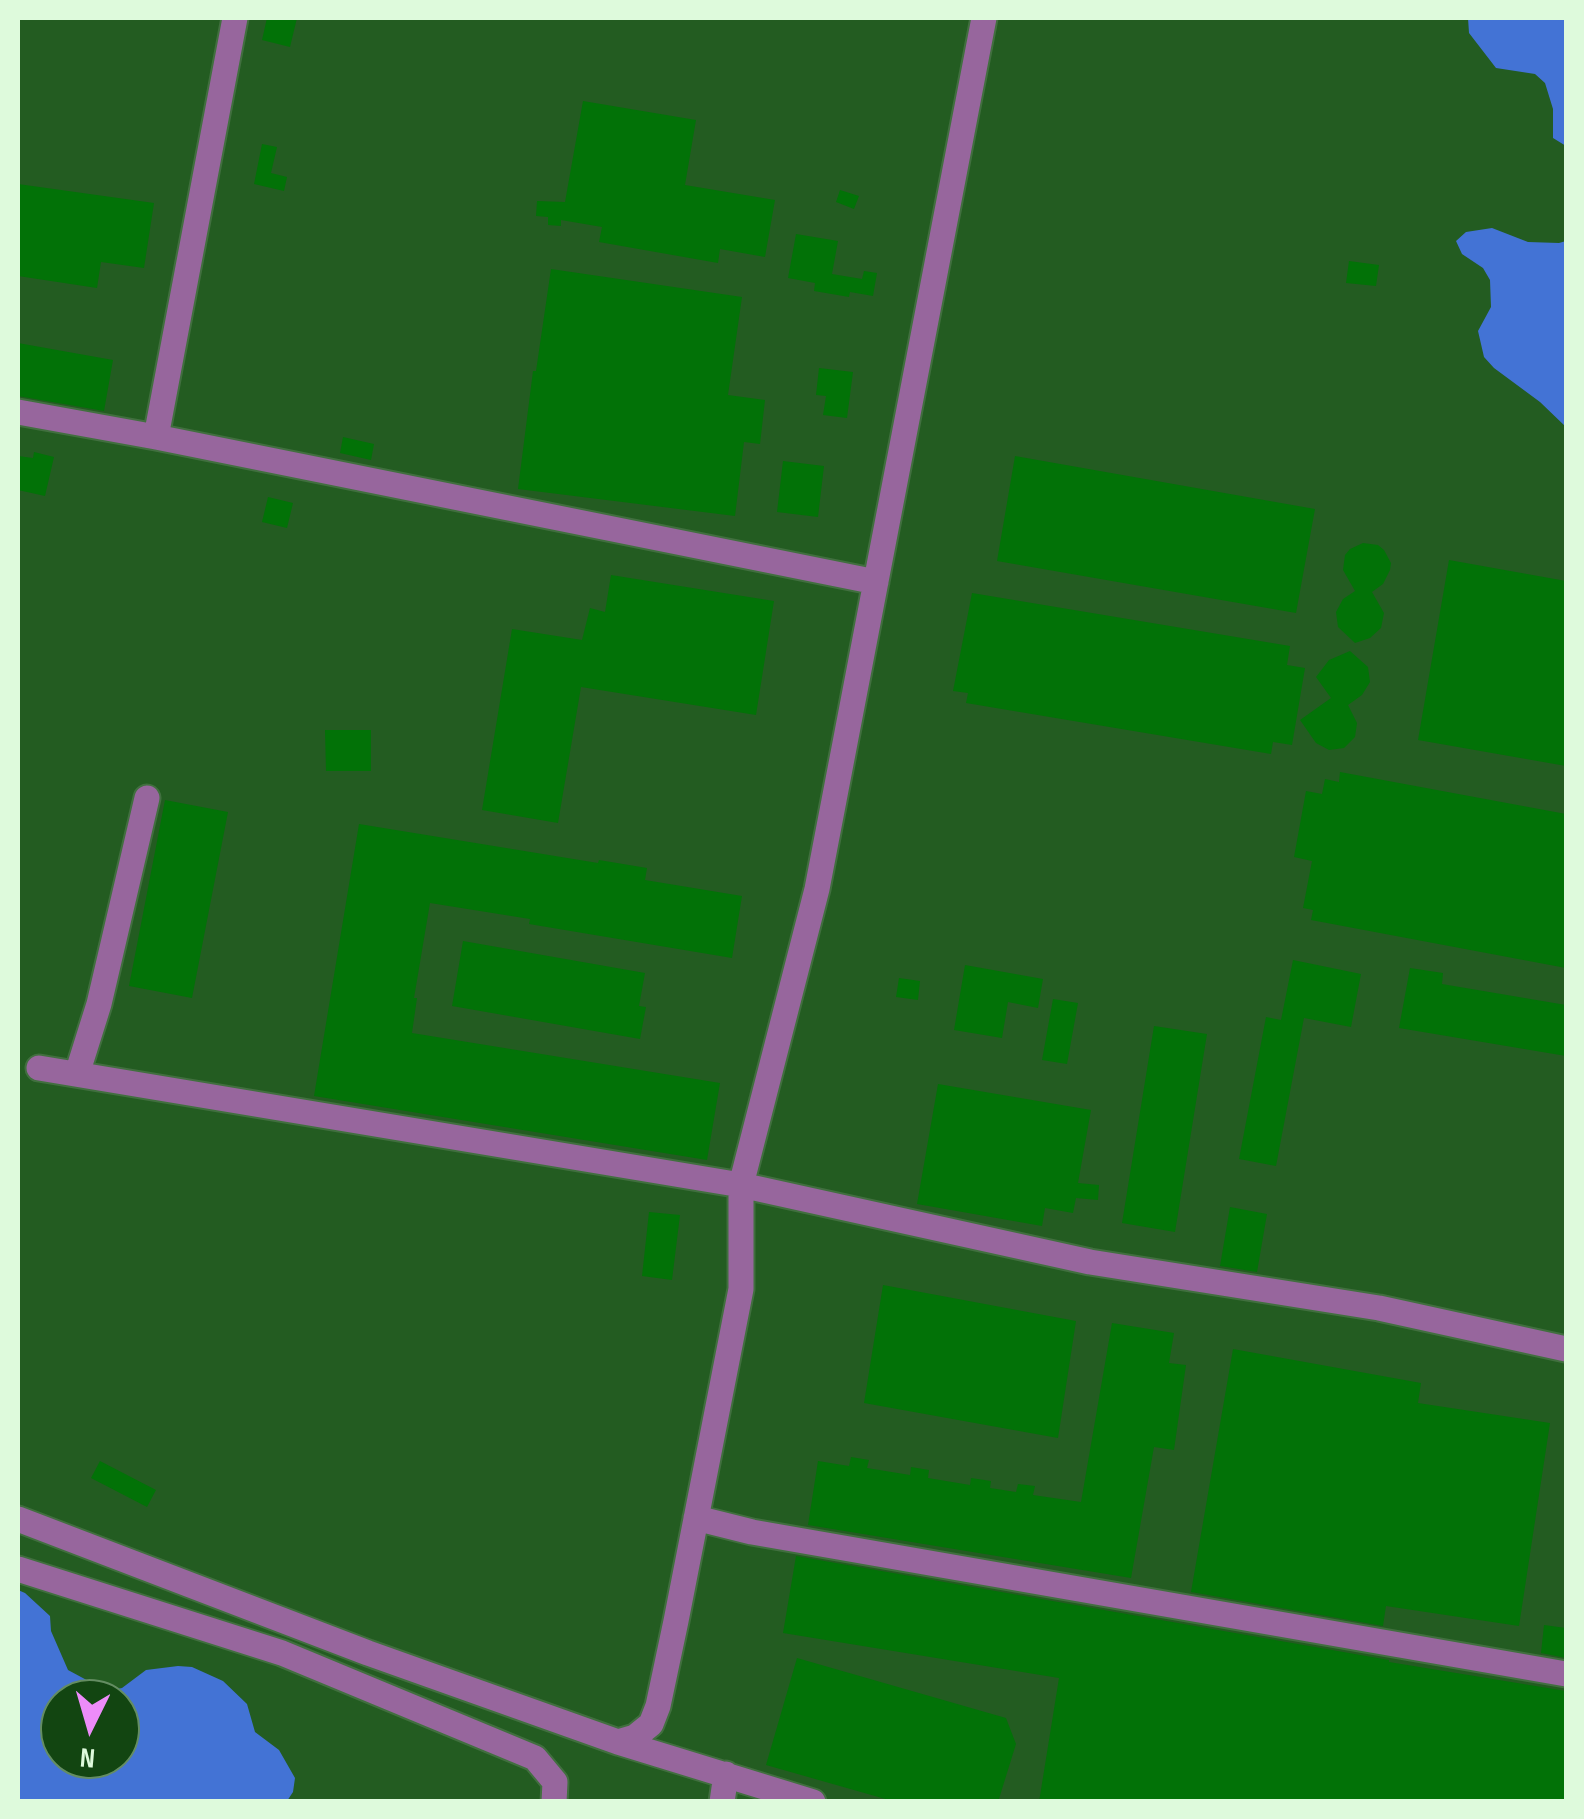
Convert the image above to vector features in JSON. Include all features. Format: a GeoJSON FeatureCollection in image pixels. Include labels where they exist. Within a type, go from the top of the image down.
{"type":"FeatureCollection","features":[{"type":"Feature","properties":{"kind":"street"},"geometry":{"type":"LineString","coordinates":[[156,436],[235,18]]}},
{"type":"Feature","properties":{"kind":"street"},"geometry":{"type":"LineString","coordinates":[[618,1742],[635,1737],[651,1724],[658,1706],[741,1289],[741,1185],[817,890],[984,18]]}},
{"type":"Feature","properties":{"kind":"street"},"geometry":{"type":"LineString","coordinates":[[18,412],[156,436],[876,582]]}},
{"type":"Feature","properties":{"kind":"street"},"geometry":{"type":"LineString","coordinates":[[77,1074],[99,1004],[147,798]]}},
{"type":"Feature","properties":{"kind":"street"},"geometry":{"type":"LineString","coordinates":[[39,1068],[741,1185],[1090,1262],[1379,1308],[1566,1349]]}},
{"type":"Feature","properties":{"kind":"street"},"geometry":{"type":"LineString","coordinates":[[696,1518],[772,1536],[1566,1674]]}},
{"type":"Feature","properties":{"kind":"street"},"geometry":{"type":"LineString","coordinates":[[18,1519],[368,1654],[618,1742],[812,1802]]}},
{"type":"Feature","properties":{"kind":"street"},"geometry":{"type":"LineString","coordinates":[[18,1569],[282,1653],[536,1758],[556,1782],[554,1802]]}},
{"type":"Feature","properties":{"kind":"street"},"geometry":{"type":"LineString","coordinates":[[722,1802],[726,1774]]}},
{"type":"Feature","properties":{"kind":"shaded area"},"geometry":{"type":"Polygon","coordinates":[[[18,18],[1566,18],[1566,1801],[18,1801],[18,18]]]}},
{"type":"Feature","properties":{"kind":"water"},"geometry":{"type":"Polygon","coordinates":[[[1468,18],[1566,18],[1566,146],[1553,138],[1553,109],[1545,83],[1535,74],[1496,68],[1469,33],[1468,18]]]}},
{"type":"Feature","properties":{"kind":"water"},"geometry":{"type":"Polygon","coordinates":[[[1492,228],[1528,242],[1566,241],[1566,427],[1484,357],[1478,331],[1491,307],[1490,280],[1483,268],[1462,254],[1456,241],[1466,232],[1492,228]]]}},
{"type":"Feature","properties":{"kind":"water"},"geometry":{"type":"Polygon","coordinates":[[[18,1590],[50,1616],[51,1631],[68,1670],[85,1679],[40,1679],[40,1779],[140,1779],[140,1679],[134,1679],[146,1670],[192,1667],[223,1681],[247,1704],[255,1732],[279,1750],[295,1778],[287,1801],[18,1801],[18,1590]]]}},
{"type":"Feature","properties":{"kind":"building"},"geometry":{"type":"Polygon","coordinates":[[[267,18],[297,18],[290,47],[262,40],[267,18]]]}},
{"type":"Feature","properties":{"kind":"building"},"geometry":{"type":"Polygon","coordinates":[[[583,101],[696,120],[685,185],[775,200],[765,257],[720,249],[718,263],[599,242],[602,227],[561,220],[561,226],[548,225],[548,217],[536,216],[537,201],[565,202],[583,101]]]}},
{"type":"Feature","properties":{"kind":"building"},"geometry":{"type":"Polygon","coordinates":[[[262,144],[277,147],[271,173],[287,177],[284,191],[254,184],[262,144]]]}},
{"type":"Feature","properties":{"kind":"building"},"geometry":{"type":"Polygon","coordinates":[[[18,184],[154,203],[144,268],[101,262],[97,288],[18,276],[18,184]]]}},
{"type":"Feature","properties":{"kind":"building"},"geometry":{"type":"Polygon","coordinates":[[[840,190],[859,196],[854,209],[836,202],[840,190]]]}},
{"type":"Feature","properties":{"kind":"building"},"geometry":{"type":"Polygon","coordinates":[[[796,234],[838,241],[832,274],[862,279],[864,271],[877,273],[873,296],[850,292],[849,297],[814,291],[815,283],[788,278],[796,234]]]}},
{"type":"Feature","properties":{"kind":"building"},"geometry":{"type":"Polygon","coordinates":[[[1349,261],[1379,265],[1376,286],[1346,283],[1349,261]]]}},
{"type":"Feature","properties":{"kind":"building"},"geometry":{"type":"Polygon","coordinates":[[[551,269],[742,297],[728,395],[765,400],[760,444],[744,442],[735,516],[518,489],[551,269]]]}},
{"type":"Feature","properties":{"kind":"building"},"geometry":{"type":"Polygon","coordinates":[[[18,343],[113,360],[104,411],[18,396],[18,343]]]}},
{"type":"Feature","properties":{"kind":"building"},"geometry":{"type":"Polygon","coordinates":[[[819,368],[853,372],[847,418],[823,415],[826,396],[816,395],[819,368]]]}},
{"type":"Feature","properties":{"kind":"building"},"geometry":{"type":"Polygon","coordinates":[[[343,437],[374,444],[371,460],[340,453],[343,437]]]}},
{"type":"Feature","properties":{"kind":"building"},"geometry":{"type":"Polygon","coordinates":[[[34,452],[54,457],[45,496],[18,490],[18,456],[33,458],[34,452]]]}},
{"type":"Feature","properties":{"kind":"building"},"geometry":{"type":"Polygon","coordinates":[[[1015,456],[1315,509],[1296,613],[997,561],[1015,456]]]}},
{"type":"Feature","properties":{"kind":"building"},"geometry":{"type":"Polygon","coordinates":[[[783,461],[824,466],[818,517],[777,512],[783,461]]]}},
{"type":"Feature","properties":{"kind":"building"},"geometry":{"type":"Polygon","coordinates":[[[268,497],[293,503],[287,528],[262,522],[268,497]]]}},
{"type":"Feature","properties":{"kind":"building"},"geometry":{"type":"Polygon","coordinates":[[[1363,543],[1378,545],[1391,563],[1383,584],[1372,592],[1384,613],[1381,628],[1370,638],[1355,643],[1338,627],[1336,612],[1343,599],[1355,591],[1343,570],[1345,555],[1363,543]]]}},
{"type":"Feature","properties":{"kind":"building"},"geometry":{"type":"Polygon","coordinates":[[[1449,560],[1566,581],[1566,766],[1418,740],[1449,560]]]}},
{"type":"Feature","properties":{"kind":"building"},"geometry":{"type":"Polygon","coordinates":[[[611,575],[774,601],[756,715],[581,687],[558,823],[482,810],[512,629],[582,640],[590,608],[605,612],[611,575]]]}},
{"type":"Feature","properties":{"kind":"building"},"geometry":{"type":"Polygon","coordinates":[[[972,593],[1290,646],[1287,665],[1305,668],[1292,745],[1273,742],[1271,754],[966,703],[968,693],[953,691],[972,593]]]}},
{"type":"Feature","properties":{"kind":"building"},"geometry":{"type":"Polygon","coordinates":[[[1350,651],[1368,667],[1370,682],[1362,695],[1348,705],[1357,723],[1355,737],[1344,748],[1329,750],[1316,743],[1300,720],[1331,698],[1316,677],[1329,660],[1350,651]]]}},
{"type":"Feature","properties":{"kind":"building"},"geometry":{"type":"Polygon","coordinates":[[[325,730],[371,730],[371,771],[326,771],[325,730]]]}},
{"type":"Feature","properties":{"kind":"building"},"geometry":{"type":"Polygon","coordinates":[[[1340,772],[1566,814],[1566,968],[1311,920],[1313,910],[1303,908],[1312,861],[1294,857],[1306,791],[1322,794],[1325,779],[1339,782],[1340,772]]]}},
{"type":"Feature","properties":{"kind":"building"},"geometry":{"type":"Polygon","coordinates":[[[165,800],[228,812],[192,998],[129,986],[165,800]]]}},
{"type":"Feature","properties":{"kind":"building"},"geometry":{"type":"Polygon","coordinates":[[[359,824],[647,868],[645,880],[742,896],[732,958],[430,903],[414,998],[412,1033],[720,1083],[707,1160],[314,1096],[359,824]]]}},
{"type":"Feature","properties":{"kind":"building"},"geometry":{"type":"Polygon","coordinates":[[[463,941],[645,973],[639,1006],[646,1007],[640,1039],[452,1006],[463,941]]]}},
{"type":"Feature","properties":{"kind":"building"},"geometry":{"type":"Polygon","coordinates":[[[1293,960],[1361,974],[1351,1027],[1304,1018],[1276,1166],[1239,1159],[1266,1017],[1281,1020],[1293,960]]]}},
{"type":"Feature","properties":{"kind":"building"},"geometry":{"type":"Polygon","coordinates":[[[965,965],[1043,979],[1038,1008],[1008,1002],[1002,1038],[954,1030],[965,965]]]}},
{"type":"Feature","properties":{"kind":"building"},"geometry":{"type":"Polygon","coordinates":[[[1410,968],[1443,973],[1442,984],[1566,1005],[1566,1056],[1399,1028],[1410,968]]]}},
{"type":"Feature","properties":{"kind":"building"},"geometry":{"type":"Polygon","coordinates":[[[899,978],[920,981],[918,1000],[896,997],[899,978]]]}},
{"type":"Feature","properties":{"kind":"building"},"geometry":{"type":"Polygon","coordinates":[[[1053,999],[1078,1003],[1067,1064],[1042,1060],[1053,999]]]}},
{"type":"Feature","properties":{"kind":"building"},"geometry":{"type":"Polygon","coordinates":[[[1154,1026],[1207,1034],[1175,1232],[1122,1223],[1154,1026]]]}},
{"type":"Feature","properties":{"kind":"building"},"geometry":{"type":"Polygon","coordinates":[[[938,1084],[1091,1110],[1078,1183],[1099,1185],[1098,1200],[1076,1198],[1073,1213],[1045,1208],[1042,1226],[917,1204],[938,1084]]]}},
{"type":"Feature","properties":{"kind":"building"},"geometry":{"type":"Polygon","coordinates":[[[1230,1207],[1267,1214],[1257,1272],[1220,1266],[1230,1207]]]}},
{"type":"Feature","properties":{"kind":"building"},"geometry":{"type":"Polygon","coordinates":[[[649,1212],[680,1215],[672,1280],[642,1276],[649,1212]]]}},
{"type":"Feature","properties":{"kind":"building"},"geometry":{"type":"Polygon","coordinates":[[[883,1285],[1076,1321],[1058,1438],[864,1403],[883,1285]]]}},
{"type":"Feature","properties":{"kind":"building"},"geometry":{"type":"Polygon","coordinates":[[[1112,1323],[1174,1333],[1169,1363],[1186,1365],[1174,1450],[1154,1447],[1131,1578],[808,1525],[818,1461],[849,1466],[851,1457],[869,1460],[867,1468],[910,1475],[911,1467],[929,1470],[928,1478],[970,1485],[971,1478],[991,1481],[990,1488],[1016,1492],[1018,1484],[1035,1486],[1033,1495],[1081,1502],[1112,1323]]]}},
{"type":"Feature","properties":{"kind":"building"},"geometry":{"type":"Polygon","coordinates":[[[1233,1349],[1421,1383],[1418,1403],[1550,1423],[1519,1626],[1386,1606],[1383,1626],[1191,1592],[1233,1349]]]}},
{"type":"Feature","properties":{"kind":"building"},"geometry":{"type":"Polygon","coordinates":[[[100,1461],[156,1490],[147,1507],[91,1478],[100,1461]]]}},
{"type":"Feature","properties":{"kind":"building"},"geometry":{"type":"Polygon","coordinates":[[[796,1556],[1566,1691],[1566,1802],[1039,1802],[1059,1678],[783,1633],[796,1556]]]}},
{"type":"Feature","properties":{"kind":"building"},"geometry":{"type":"Polygon","coordinates":[[[1544,1625],[1566,1628],[1566,1658],[1541,1653],[1544,1625]]]}},
{"type":"Feature","properties":{"kind":"building"},"geometry":{"type":"Polygon","coordinates":[[[797,1658],[1006,1718],[1016,1744],[998,1802],[896,1802],[766,1765],[797,1658]]]}}]}
